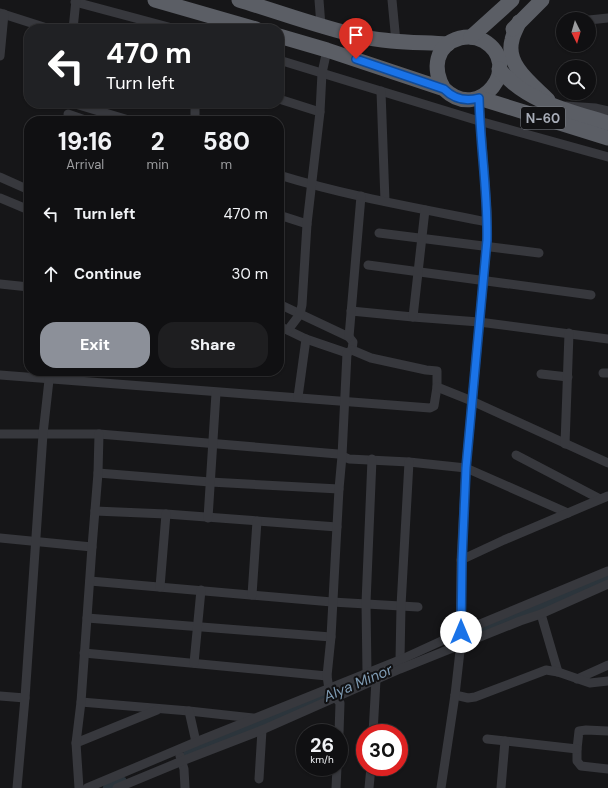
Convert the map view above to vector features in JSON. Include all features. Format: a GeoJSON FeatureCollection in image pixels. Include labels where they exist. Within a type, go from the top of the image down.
{"type":"FeatureCollection","features":[{"type":"Feature","properties":{"kind":"highway"},"geometry":{"type":"LineString","coordinates":[[155,0],[239,24]]}},
{"type":"Feature","properties":{"kind":"highway"},"geometry":{"type":"LineString","coordinates":[[242,0],[322,26],[360,36],[396,42],[448,44]]}},
{"type":"Feature","properties":{"kind":"highway"},"geometry":{"type":"LineString","coordinates":[[471,37],[512,0]]}},
{"type":"Feature","properties":{"kind":"highway"},"geometry":{"type":"LineString","coordinates":[[494,50],[519,22],[542,0]]}},
{"type":"Feature","properties":{"kind":"highway"},"geometry":{"type":"LineString","coordinates":[[519,22],[512,39],[511,57],[529,81],[555,107]]}},
{"type":"Feature","properties":{"kind":"highway"},"geometry":{"type":"LineString","coordinates":[[284,37],[327,50],[444,89]]}},
{"type":"Feature","properties":{"kind":"highway"},"geometry":{"type":"LineString","coordinates":[[463,37],[471,37],[480,39],[494,50],[499,62],[499,75],[494,86],[485,95],[473,100],[460,99],[448,93],[444,89],[438,80],[436,70],[437,60],[441,51],[448,44],[463,37]]}},
{"type":"Feature","properties":{"kind":"highway","name":"N-60"},"geometry":{"type":"LineString","coordinates":[[499,68],[516,86],[529,95],[555,107],[608,123]]}},
{"type":"Feature","properties":{"kind":"highway","name":"N-60"},"geometry":{"type":"LineString","coordinates":[[479,98],[608,138]]}},
{"type":"Feature","properties":{"kind":"street"},"geometry":{"type":"LineString","coordinates":[[319,0],[322,26]]}},
{"type":"Feature","properties":{"kind":"street"},"geometry":{"type":"LineString","coordinates":[[392,0],[396,42]]}},
{"type":"Feature","properties":{"kind":"street"},"geometry":{"type":"LineString","coordinates":[[73,24],[75,1],[158,24]]}},
{"type":"Feature","properties":{"kind":"street"},"geometry":{"type":"LineString","coordinates":[[0,56],[2,14],[34,24]]}},
{"type":"Feature","properties":{"kind":"street"},"geometry":{"type":"LineString","coordinates":[[596,19],[608,18]]}},
{"type":"Feature","properties":{"kind":"street"},"geometry":{"type":"LineString","coordinates":[[288,330],[300,314],[303,295],[307,224],[320,112],[322,73],[327,50]]}},
{"type":"Feature","properties":{"kind":"street"},"geometry":{"type":"LineString","coordinates":[[284,62],[480,121],[608,157]]}},
{"type":"Feature","properties":{"kind":"street"},"geometry":{"type":"LineString","coordinates":[[381,91],[385,201]]}},
{"type":"Feature","properties":{"kind":"street"},"geometry":{"type":"LineString","coordinates":[[441,788],[455,695],[460,645],[466,468],[486,247],[487,222],[479,98]]}},
{"type":"Feature","properties":{"kind":"street"},"geometry":{"type":"LineString","coordinates":[[284,101],[320,112]]}},
{"type":"Feature","properties":{"kind":"street"},"geometry":{"type":"LineString","coordinates":[[555,107],[571,105],[608,111]]}},
{"type":"Feature","properties":{"kind":"street"},"geometry":{"type":"LineString","coordinates":[[89,108],[115,116]]}},
{"type":"Feature","properties":{"kind":"street"},"geometry":{"type":"LineString","coordinates":[[0,177],[24,188]]}},
{"type":"Feature","properties":{"kind":"street"},"geometry":{"type":"LineString","coordinates":[[284,177],[312,185],[361,196],[487,222]]}},
{"type":"Feature","properties":{"kind":"street"},"geometry":{"type":"LineString","coordinates":[[349,337],[361,196]]}},
{"type":"Feature","properties":{"kind":"street"},"geometry":{"type":"LineString","coordinates":[[0,198],[24,208]]}},
{"type":"Feature","properties":{"kind":"street"},"geometry":{"type":"LineString","coordinates":[[413,317],[425,210]]}},
{"type":"Feature","properties":{"kind":"street"},"geometry":{"type":"LineString","coordinates":[[284,217],[307,224]]}},
{"type":"Feature","properties":{"kind":"street"},"geometry":{"type":"LineString","coordinates":[[379,233],[539,253]]}},
{"type":"Feature","properties":{"kind":"street"},"geometry":{"type":"LineString","coordinates":[[368,265],[591,295]]}},
{"type":"Feature","properties":{"kind":"street"},"geometry":{"type":"LineString","coordinates":[[0,284],[24,286]]}},
{"type":"Feature","properties":{"kind":"street"},"geometry":{"type":"LineString","coordinates":[[284,306],[349,337],[353,342],[350,352],[344,402],[331,637],[327,676],[329,689],[336,697],[340,706],[339,724]]}},
{"type":"Feature","properties":{"kind":"street"},"geometry":{"type":"LineString","coordinates":[[351,311],[479,322],[608,339]]}},
{"type":"Feature","properties":{"kind":"street"},"geometry":{"type":"LineString","coordinates":[[59,376],[216,393],[298,397],[431,408],[434,406],[438,372],[370,358],[306,339],[284,328]]}},
{"type":"Feature","properties":{"kind":"street"},"geometry":{"type":"LineString","coordinates":[[565,444],[569,333]]}},
{"type":"Feature","properties":{"kind":"street"},"geometry":{"type":"LineString","coordinates":[[298,397],[306,339]]}},
{"type":"Feature","properties":{"kind":"street"},"geometry":{"type":"LineString","coordinates":[[541,374],[568,377]]}},
{"type":"Feature","properties":{"kind":"street"},"geometry":{"type":"LineString","coordinates":[[0,376],[24,376]]}},
{"type":"Feature","properties":{"kind":"street"},"geometry":{"type":"LineString","coordinates":[[17,788],[25,698],[43,434],[50,376]]}},
{"type":"Feature","properties":{"kind":"street"},"geometry":{"type":"LineString","coordinates":[[437,387],[472,401],[608,463]]}},
{"type":"Feature","properties":{"kind":"street"},"geometry":{"type":"LineString","coordinates":[[208,518],[216,393]]}},
{"type":"Feature","properties":{"kind":"street"},"geometry":{"type":"LineString","coordinates":[[0,434],[99,434],[338,454],[349,459],[372,459],[466,468],[568,513]]}},
{"type":"Feature","properties":{"kind":"street"},"geometry":{"type":"LineString","coordinates":[[78,788],[76,743],[81,702],[98,474],[99,434]]}},
{"type":"Feature","properties":{"kind":"street"},"geometry":{"type":"LineString","coordinates":[[516,455],[604,498]]}},
{"type":"Feature","properties":{"kind":"street"},"geometry":{"type":"LineString","coordinates":[[367,673],[366,603],[372,459]]}},
{"type":"Feature","properties":{"kind":"street"},"geometry":{"type":"LineString","coordinates":[[400,660],[401,606],[409,462]]}},
{"type":"Feature","properties":{"kind":"street"},"geometry":{"type":"LineString","coordinates":[[98,474],[339,489]]}},
{"type":"Feature","properties":{"kind":"street"},"geometry":{"type":"LineString","coordinates":[[462,560],[504,540],[604,498]]}},
{"type":"Feature","properties":{"kind":"street"},"geometry":{"type":"LineString","coordinates":[[95,511],[166,514],[337,527]]}},
{"type":"Feature","properties":{"kind":"street"},"geometry":{"type":"LineString","coordinates":[[160,587],[166,514]]}},
{"type":"Feature","properties":{"kind":"street"},"geometry":{"type":"LineString","coordinates":[[252,594],[257,521]]}},
{"type":"Feature","properties":{"kind":"street"},"geometry":{"type":"LineString","coordinates":[[0,538],[92,547]]}},
{"type":"Feature","properties":{"kind":"street"},"geometry":{"type":"LineString","coordinates":[[117,788],[180,756],[196,742],[400,660],[461,632],[608,571]]}},
{"type":"Feature","properties":{"kind":"street"},"geometry":{"type":"LineString","coordinates":[[90,581],[332,602],[418,607]]}},
{"type":"Feature","properties":{"kind":"street"},"geometry":{"type":"LineString","coordinates":[[87,788],[262,730],[376,680],[520,621],[541,614],[608,584]]}},
{"type":"Feature","properties":{"kind":"street"},"geometry":{"type":"LineString","coordinates":[[194,663],[201,590]]}},
{"type":"Feature","properties":{"kind":"street"},"geometry":{"type":"LineString","coordinates":[[541,614],[558,672]]}},
{"type":"Feature","properties":{"kind":"street"},"geometry":{"type":"LineString","coordinates":[[87,618],[331,637]]}},
{"type":"Feature","properties":{"kind":"street"},"geometry":{"type":"LineString","coordinates":[[84,654],[327,676]]}},
{"type":"Feature","properties":{"kind":"street"},"geometry":{"type":"LineString","coordinates":[[577,679],[608,665]]}},
{"type":"Feature","properties":{"kind":"street"},"geometry":{"type":"LineString","coordinates":[[455,695],[468,698],[475,697],[542,671],[552,670],[590,683],[608,681]]}},
{"type":"Feature","properties":{"kind":"street"},"geometry":{"type":"LineString","coordinates":[[374,724],[376,680]]}},
{"type":"Feature","properties":{"kind":"street"},"geometry":{"type":"LineString","coordinates":[[0,696],[25,698]]}},
{"type":"Feature","properties":{"kind":"street"},"geometry":{"type":"LineString","coordinates":[[81,702],[189,711],[255,719]]}},
{"type":"Feature","properties":{"kind":"street"},"geometry":{"type":"LineString","coordinates":[[76,743],[158,709]]}},
{"type":"Feature","properties":{"kind":"street"},"geometry":{"type":"LineString","coordinates":[[189,711],[196,742]]}},
{"type":"Feature","properties":{"kind":"street"},"geometry":{"type":"LineString","coordinates":[[259,779],[262,730]]}},
{"type":"Feature","properties":{"kind":"street"},"geometry":{"type":"LineString","coordinates":[[608,731],[580,731],[576,749],[577,761],[580,766],[608,769]]}},
{"type":"Feature","properties":{"kind":"street"},"geometry":{"type":"LineString","coordinates":[[487,739],[576,749]]}},
{"type":"Feature","properties":{"kind":"street"},"geometry":{"type":"LineString","coordinates":[[501,788],[506,741]]}},
{"type":"Feature","properties":{"kind":"street"},"geometry":{"type":"LineString","coordinates":[[180,756],[184,769],[185,788]]}},
{"type":"Feature","properties":{"kind":"street"},"geometry":{"type":"LineString","coordinates":[[336,788],[337,776]]}},
{"type":"Feature","properties":{"kind":"street"},"geometry":{"type":"LineString","coordinates":[[369,788],[370,776]]}},
{"type":"Feature","properties":{"kind":"waterway","name":"Alya Minor"},"geometry":{"type":"LineString","coordinates":[[455,642],[608,578]]}},
{"type":"Feature","properties":{"kind":"waterway","name":"Alya Minor"},"geometry":{"type":"LineString","coordinates":[[187,754],[355,684]]}},
{"type":"Feature","properties":{"kind":"waterway","name":"Alya Minor"},"geometry":{"type":"LineString","coordinates":[[107,788],[123,781]]}},
{"type":"Feature","properties":{"kind":"route"},"geometry":{"type":"LineString","coordinates":[[356,59],[444,89],[454,97],[460,99],[473,100],[479,98],[487,212],[487,240],[466,468],[461,632]]}}]}
